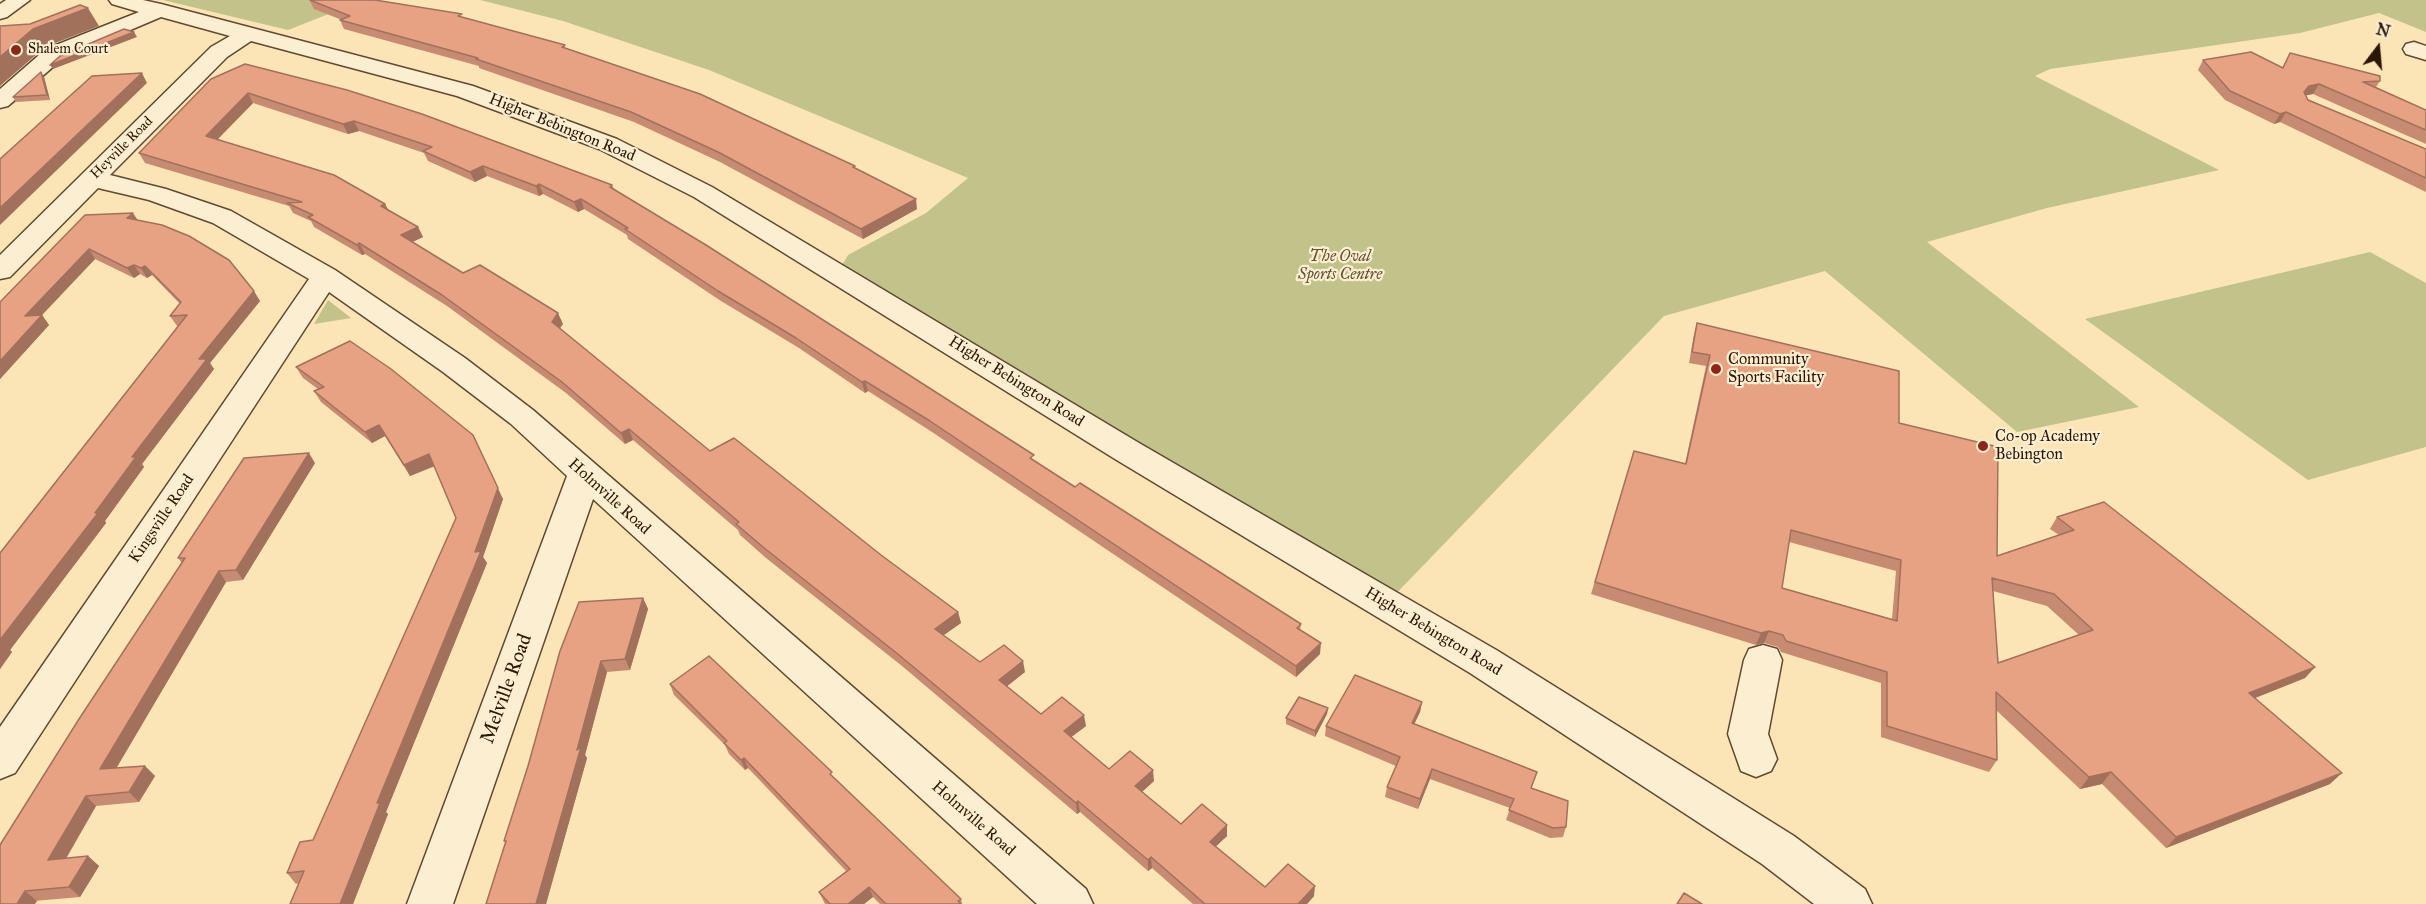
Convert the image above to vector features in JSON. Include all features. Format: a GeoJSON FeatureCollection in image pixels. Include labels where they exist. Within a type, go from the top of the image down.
{"type":"FeatureCollection","features":[{"type":"Feature","properties":{"kind":"street"},"geometry":{"type":"LineString","coordinates":[[0,13],[20,0]]}},
{"type":"Feature","properties":{"kind":"street","name":"Higher Bebington Road"},"geometry":{"type":"LineString","coordinates":[[119,0],[465,91],[527,111],[608,144],[703,192],[1127,451],[1484,662],[1778,850],[1849,904]]}},
{"type":"Feature","properties":{"kind":"street"},"geometry":{"type":"LineString","coordinates":[[0,101],[54,54],[161,10]]}},
{"type":"Feature","properties":{"kind":"street","name":"Heyville Road"},"geometry":{"type":"LineString","coordinates":[[0,271],[219,52],[250,33]]}},
{"type":"Feature","properties":{"kind":"street","name":"Holmville Road"},"geometry":{"type":"LineString","coordinates":[[92,179],[157,194],[222,217],[325,276],[454,365],[522,417],[584,475],[1070,904]]}},
{"type":"Feature","properties":{"kind":"street","name":"Kingsville Road"},"geometry":{"type":"LineString","coordinates":[[0,761],[325,276]]}},
{"type":"Feature","properties":{"kind":"street","name":"Melville Road"},"geometry":{"type":"LineString","coordinates":[[430,904],[584,475]]}},
{"type":"Feature","properties":{"kind":"street"},"geometry":{"type":"LineString","coordinates":[[1756,759],[1748,734],[1762,660]]}},
{"type":"Feature","properties":{"kind":"green space"},"geometry":{"type":"Polygon","coordinates":[[[163,0],[364,0],[288,30],[163,0]]]}},
{"type":"Feature","properties":{"kind":"green space","name":"The Oval Sports Centre"},"geometry":{"type":"Polygon","coordinates":[[[480,0],[2426,0],[2426,32],[2379,13],[2300,33],[2050,69],[2035,76],[2219,170],[2047,208],[1927,242],[2139,407],[2017,432],[1825,271],[1664,316],[1387,603],[838,272],[848,255],[926,213],[968,178],[709,70],[563,21],[480,0]]]}},
{"type":"Feature","properties":{"kind":"green space"},"geometry":{"type":"Polygon","coordinates":[[[2370,252],[2426,283],[2426,447],[2308,480],[2085,319],[2370,252]]]}},
{"type":"Feature","properties":{"kind":"green space"},"geometry":{"type":"Polygon","coordinates":[[[328,300],[351,318],[314,324],[328,300]]]}},
{"type":"Feature","properties":{"kind":"building"},"geometry":{"type":"Polygon","coordinates":[[[310,0],[375,0],[462,14],[458,16],[565,45],[562,47],[700,94],[855,166],[853,167],[916,199],[861,229],[718,152],[631,112],[476,59],[478,58],[340,20],[350,16],[310,0]]]}},
{"type":"Feature","properties":{"kind":"building"},"geometry":{"type":"Polygon","coordinates":[[[80,5],[88,8],[33,29],[0,57],[0,26],[30,24],[80,5]]]}},
{"type":"Feature","properties":{"kind":"building"},"geometry":{"type":"Polygon","coordinates":[[[124,29],[134,32],[50,65],[60,56],[124,29]]]}},
{"type":"Feature","properties":{"kind":"building"},"geometry":{"type":"Polygon","coordinates":[[[2251,52],[2283,68],[2290,53],[2380,76],[2380,81],[2363,82],[2426,110],[2426,130],[2319,84],[2309,86],[2304,92],[2308,100],[2426,149],[2426,178],[2286,112],[2280,114],[2230,91],[2203,60],[2251,52]]]}},
{"type":"Feature","properties":{"kind":"building"},"geometry":{"type":"Polygon","coordinates":[[[245,64],[347,90],[422,114],[612,185],[610,187],[706,245],[1034,455],[1030,458],[1075,487],[1080,483],[1301,624],[1297,628],[1321,643],[1296,666],[930,421],[865,381],[862,382],[796,338],[718,291],[625,229],[628,228],[581,199],[574,202],[539,184],[536,186],[483,166],[470,172],[423,151],[432,147],[354,121],[343,124],[248,93],[206,136],[334,175],[385,204],[381,206],[418,227],[401,235],[463,273],[480,265],[558,313],[552,322],[710,451],[734,438],[881,555],[958,612],[935,629],[980,662],[1004,645],[1023,661],[999,680],[1041,714],[1062,697],[1084,715],[1064,731],[1109,769],[1130,751],[1153,770],[1135,786],[1181,824],[1202,804],[1227,825],[1210,842],[1265,887],[1288,864],[1315,886],[1298,904],[1205,904],[1151,857],[1148,860],[1078,801],[1076,803],[899,655],[763,547],[736,524],[739,522],[629,429],[621,433],[562,382],[442,295],[359,243],[357,245],[308,217],[313,215],[287,203],[302,202],[139,153],[211,79],[245,64]]]}},
{"type":"Feature","properties":{"kind":"building"},"geometry":{"type":"Polygon","coordinates":[[[41,72],[47,95],[13,97],[41,72]]]}},
{"type":"Feature","properties":{"kind":"building"},"geometry":{"type":"Polygon","coordinates":[[[142,73],[0,208],[0,159],[92,76],[142,73]]]}},
{"type":"Feature","properties":{"kind":"building"},"geometry":{"type":"Polygon","coordinates":[[[133,213],[127,218],[162,225],[189,236],[229,260],[254,291],[199,359],[207,359],[132,457],[136,457],[95,513],[98,513],[0,640],[0,553],[187,315],[170,316],[181,302],[145,266],[141,268],[134,265],[127,268],[89,249],[25,316],[42,315],[0,361],[0,302],[85,215],[133,213]]]}},
{"type":"Feature","properties":{"kind":"building"},"geometry":{"type":"Polygon","coordinates":[[[1697,323],[1899,371],[1899,423],[1998,447],[1997,556],[2074,530],[2057,517],[2104,502],[2315,667],[2249,693],[2342,773],[2176,837],[2111,772],[2089,777],[1996,692],[1997,760],[1887,726],[1887,672],[1786,641],[1783,635],[1769,631],[1761,633],[1595,582],[1634,451],[1686,464],[1710,355],[1692,352],[1697,323]],[[1791,530],[1782,588],[1897,621],[1901,560],[1791,530]],[[1992,578],[1998,663],[2093,630],[2054,594],[1992,578]]]}},
{"type":"Feature","properties":{"kind":"building"},"geometry":{"type":"Polygon","coordinates":[[[350,341],[391,369],[473,435],[498,488],[475,552],[481,551],[377,803],[380,803],[340,904],[290,904],[304,871],[287,873],[300,842],[313,840],[456,518],[429,454],[404,465],[379,425],[365,432],[314,391],[324,387],[296,367],[350,341]]]}},
{"type":"Feature","properties":{"kind":"building"},"geometry":{"type":"Polygon","coordinates":[[[309,453],[236,570],[219,571],[100,769],[145,766],[129,792],[86,796],[48,860],[88,856],[69,887],[25,891],[17,904],[0,904],[0,845],[79,719],[185,558],[178,558],[244,458],[309,453]]]}},
{"type":"Feature","properties":{"kind":"building"},"geometry":{"type":"Polygon","coordinates":[[[643,598],[625,659],[601,661],[577,750],[581,747],[536,904],[486,904],[560,651],[579,602],[643,598]]]}},
{"type":"Feature","properties":{"kind":"building"},"geometry":{"type":"Polygon","coordinates":[[[709,656],[832,772],[830,774],[961,899],[958,901],[961,904],[886,904],[869,887],[848,904],[830,904],[819,892],[850,869],[744,758],[741,760],[724,743],[727,741],[670,684],[709,656]]]}},
{"type":"Feature","properties":{"kind":"building"},"geometry":{"type":"Polygon","coordinates":[[[1355,675],[1422,702],[1412,723],[1537,772],[1531,788],[1568,801],[1566,827],[1553,828],[1509,810],[1514,799],[1432,769],[1420,799],[1387,787],[1400,757],[1326,726],[1355,675]]]}},
{"type":"Feature","properties":{"kind":"building"},"geometry":{"type":"Polygon","coordinates":[[[1299,697],[1328,708],[1315,731],[1286,718],[1299,697]]]}},
{"type":"Feature","properties":{"kind":"building"},"geometry":{"type":"Polygon","coordinates":[[[1684,893],[1702,904],[1677,904],[1684,893]]]}},
{"type":"Feature","properties":{"kind":"place","name":"Shalem Court"},"geometry":{"type":"Point","coordinates":[16,50]}},
{"type":"Feature","properties":{"kind":"place","name":"Community Sports Facility"},"geometry":{"type":"Point","coordinates":[1716,369]}},
{"type":"Feature","properties":{"kind":"place","name":"Co-op Academy Bebington"},"geometry":{"type":"Point","coordinates":[1983,446]}}]}
